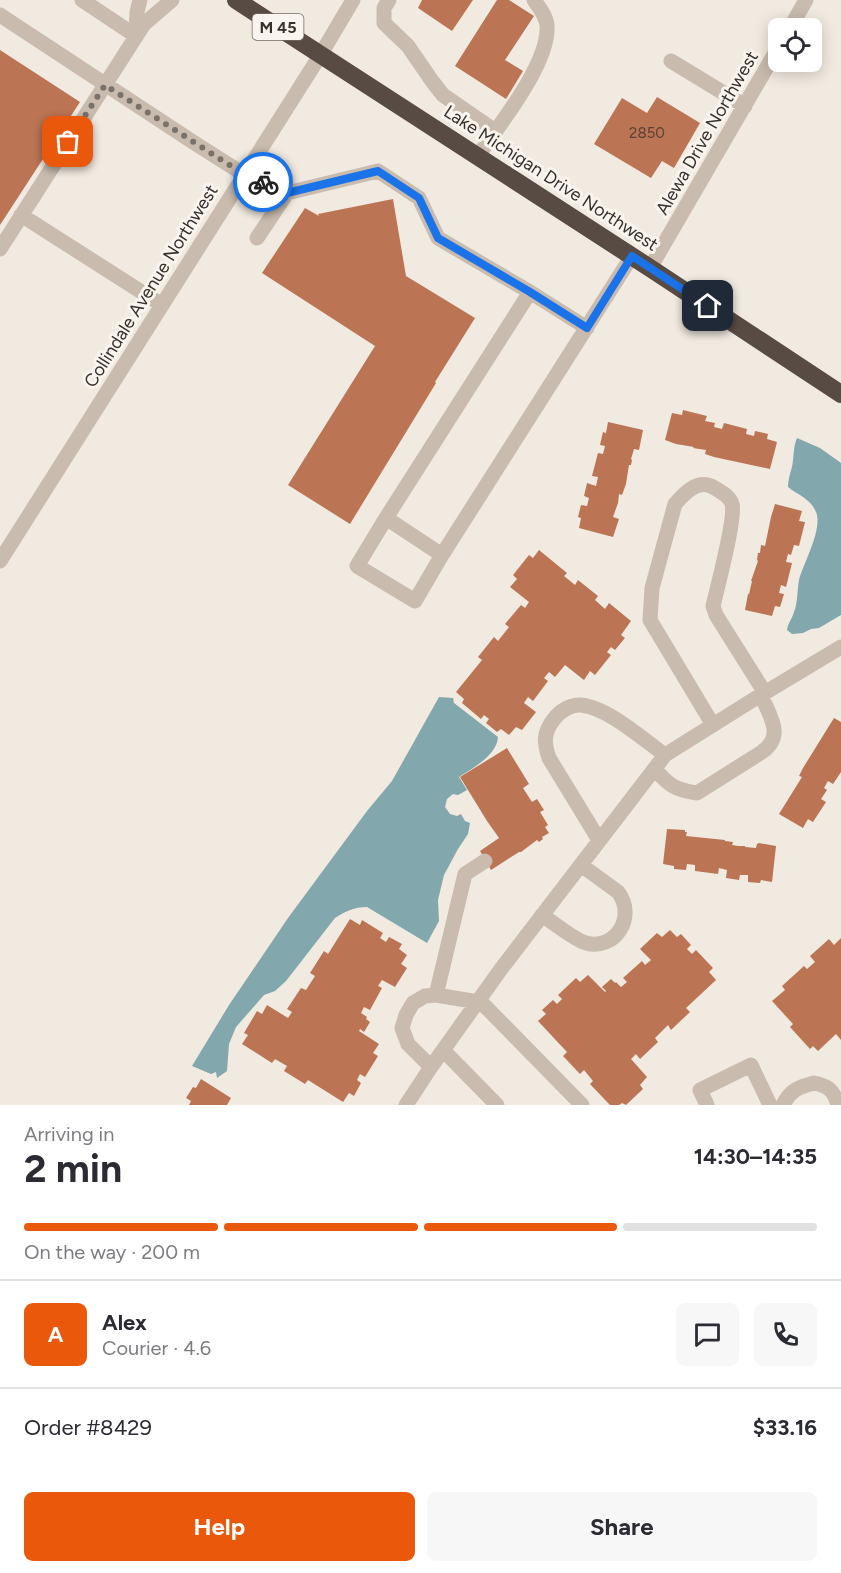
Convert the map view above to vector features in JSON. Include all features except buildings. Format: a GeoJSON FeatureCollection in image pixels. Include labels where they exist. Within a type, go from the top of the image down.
{"type":"FeatureCollection","features":[{"type":"Feature","properties":{"kind":"highway","name":"Lake Michigan Drive Northwest"},"geometry":{"type":"LineString","coordinates":[[236,0],[841,394]]}},
{"type":"Feature","properties":{"kind":"street"},"geometry":{"type":"LineString","coordinates":[[82,0],[136,36]]}},
{"type":"Feature","properties":{"kind":"street"},"geometry":{"type":"LineString","coordinates":[[136,36],[136,12],[140,0]]}},
{"type":"Feature","properties":{"kind":"street"},"geometry":{"type":"LineString","coordinates":[[0,249],[144,24],[172,0]]}},
{"type":"Feature","properties":{"kind":"street","name":"Collindale Avenue Northwest"},"geometry":{"type":"LineString","coordinates":[[0,561],[353,0]]}},
{"type":"Feature","properties":{"kind":"street"},"geometry":{"type":"LineString","coordinates":[[389,0],[384,8],[384,23],[408,46],[443,95],[495,131]]}},
{"type":"Feature","properties":{"kind":"street"},"geometry":{"type":"LineString","coordinates":[[478,156],[529,82],[546,42],[547,22],[534,0]]}},
{"type":"Feature","properties":{"kind":"street"},"geometry":{"type":"LineString","coordinates":[[796,18],[806,0]]}},
{"type":"Feature","properties":{"kind":"street"},"geometry":{"type":"LineString","coordinates":[[0,15],[245,175],[287,193],[378,171],[419,198],[438,238],[587,328]]}},
{"type":"Feature","properties":{"kind":"street"},"geometry":{"type":"LineString","coordinates":[[671,61],[745,106]]}},
{"type":"Feature","properties":{"kind":"street","name":"Alewa Drive Northwest"},"geometry":{"type":"LineString","coordinates":[[650,268],[768,66]]}},
{"type":"Feature","properties":{"kind":"street"},"geometry":{"type":"LineString","coordinates":[[257,238],[287,193]]}},
{"type":"Feature","properties":{"kind":"street"},"geometry":{"type":"LineString","coordinates":[[21,214],[162,305]]}},
{"type":"Feature","properties":{"kind":"street"},"geometry":{"type":"LineString","coordinates":[[530,292],[357,566],[415,601],[632,256]]}},
{"type":"Feature","properties":{"kind":"street"},"geometry":{"type":"LineString","coordinates":[[655,769],[673,787],[697,793],[762,752],[770,746],[775,735],[763,694],[716,615],[714,606],[732,520],[732,504],[725,494],[706,485],[700,485],[685,493],[675,504],[652,588],[650,620],[712,725]]}},
{"type":"Feature","properties":{"kind":"street"},"geometry":{"type":"LineString","coordinates":[[386,518],[442,555]]}},
{"type":"Feature","properties":{"kind":"street"},"geometry":{"type":"LineString","coordinates":[[406,1105],[430,1067],[664,755],[763,694],[839,654]]}},
{"type":"Feature","properties":{"kind":"street"},"geometry":{"type":"LineString","coordinates":[[599,840],[549,758],[544,744],[547,730],[553,720],[561,711],[579,704],[588,706],[610,716],[664,755]]}},
{"type":"Feature","properties":{"kind":"street"},"geometry":{"type":"LineString","coordinates":[[436,995],[465,874],[485,861]]}},
{"type":"Feature","properties":{"kind":"street"},"geometry":{"type":"LineString","coordinates":[[543,915],[585,944],[608,942],[616,934],[626,916],[622,897],[581,865]]}},
{"type":"Feature","properties":{"kind":"street"},"geometry":{"type":"LineString","coordinates":[[430,1067],[408,1044],[402,1028],[413,1004],[425,996],[436,995],[479,1001],[582,1105]]}},
{"type":"Feature","properties":{"kind":"street"},"geometry":{"type":"LineString","coordinates":[[443,1050],[497,1105]]}},
{"type":"Feature","properties":{"kind":"street"},"geometry":{"type":"LineString","coordinates":[[707,1105],[700,1090],[751,1065],[770,1105]]}},
{"type":"Feature","properties":{"kind":"street"},"geometry":{"type":"LineString","coordinates":[[783,1105],[791,1092],[814,1083],[831,1088],[838,1105]]}},
{"type":"Feature","properties":{"kind":"water"},"geometry":{"type":"Polygon","coordinates":[[[797,438],[820,448],[841,463],[841,615],[819,628],[792,634],[787,630],[797,600],[799,580],[817,527],[816,512],[811,504],[788,487],[797,438]]]}},
{"type":"Feature","properties":{"kind":"water"},"geometry":{"type":"Polygon","coordinates":[[[439,697],[453,698],[454,703],[498,737],[497,744],[489,755],[459,777],[467,790],[458,795],[453,794],[447,799],[445,807],[450,814],[457,816],[461,814],[465,821],[470,823],[468,834],[444,875],[438,900],[439,921],[427,943],[367,907],[343,913],[335,918],[286,981],[275,991],[264,995],[236,1027],[229,1044],[227,1071],[217,1078],[216,1072],[211,1074],[192,1066],[229,1005],[288,918],[392,781],[439,697]]]}},
{"type":"Feature","properties":{"kind":"way so far"},"geometry":{"type":"LineString","coordinates":[[68,142],[105,85],[245,175],[263,182]]}},
{"type":"Feature","properties":{"kind":"route"},"geometry":{"type":"LineString","coordinates":[[263,182],[287,193],[378,171],[419,198],[438,238],[587,328],[632,256],[708,306]]}}]}
